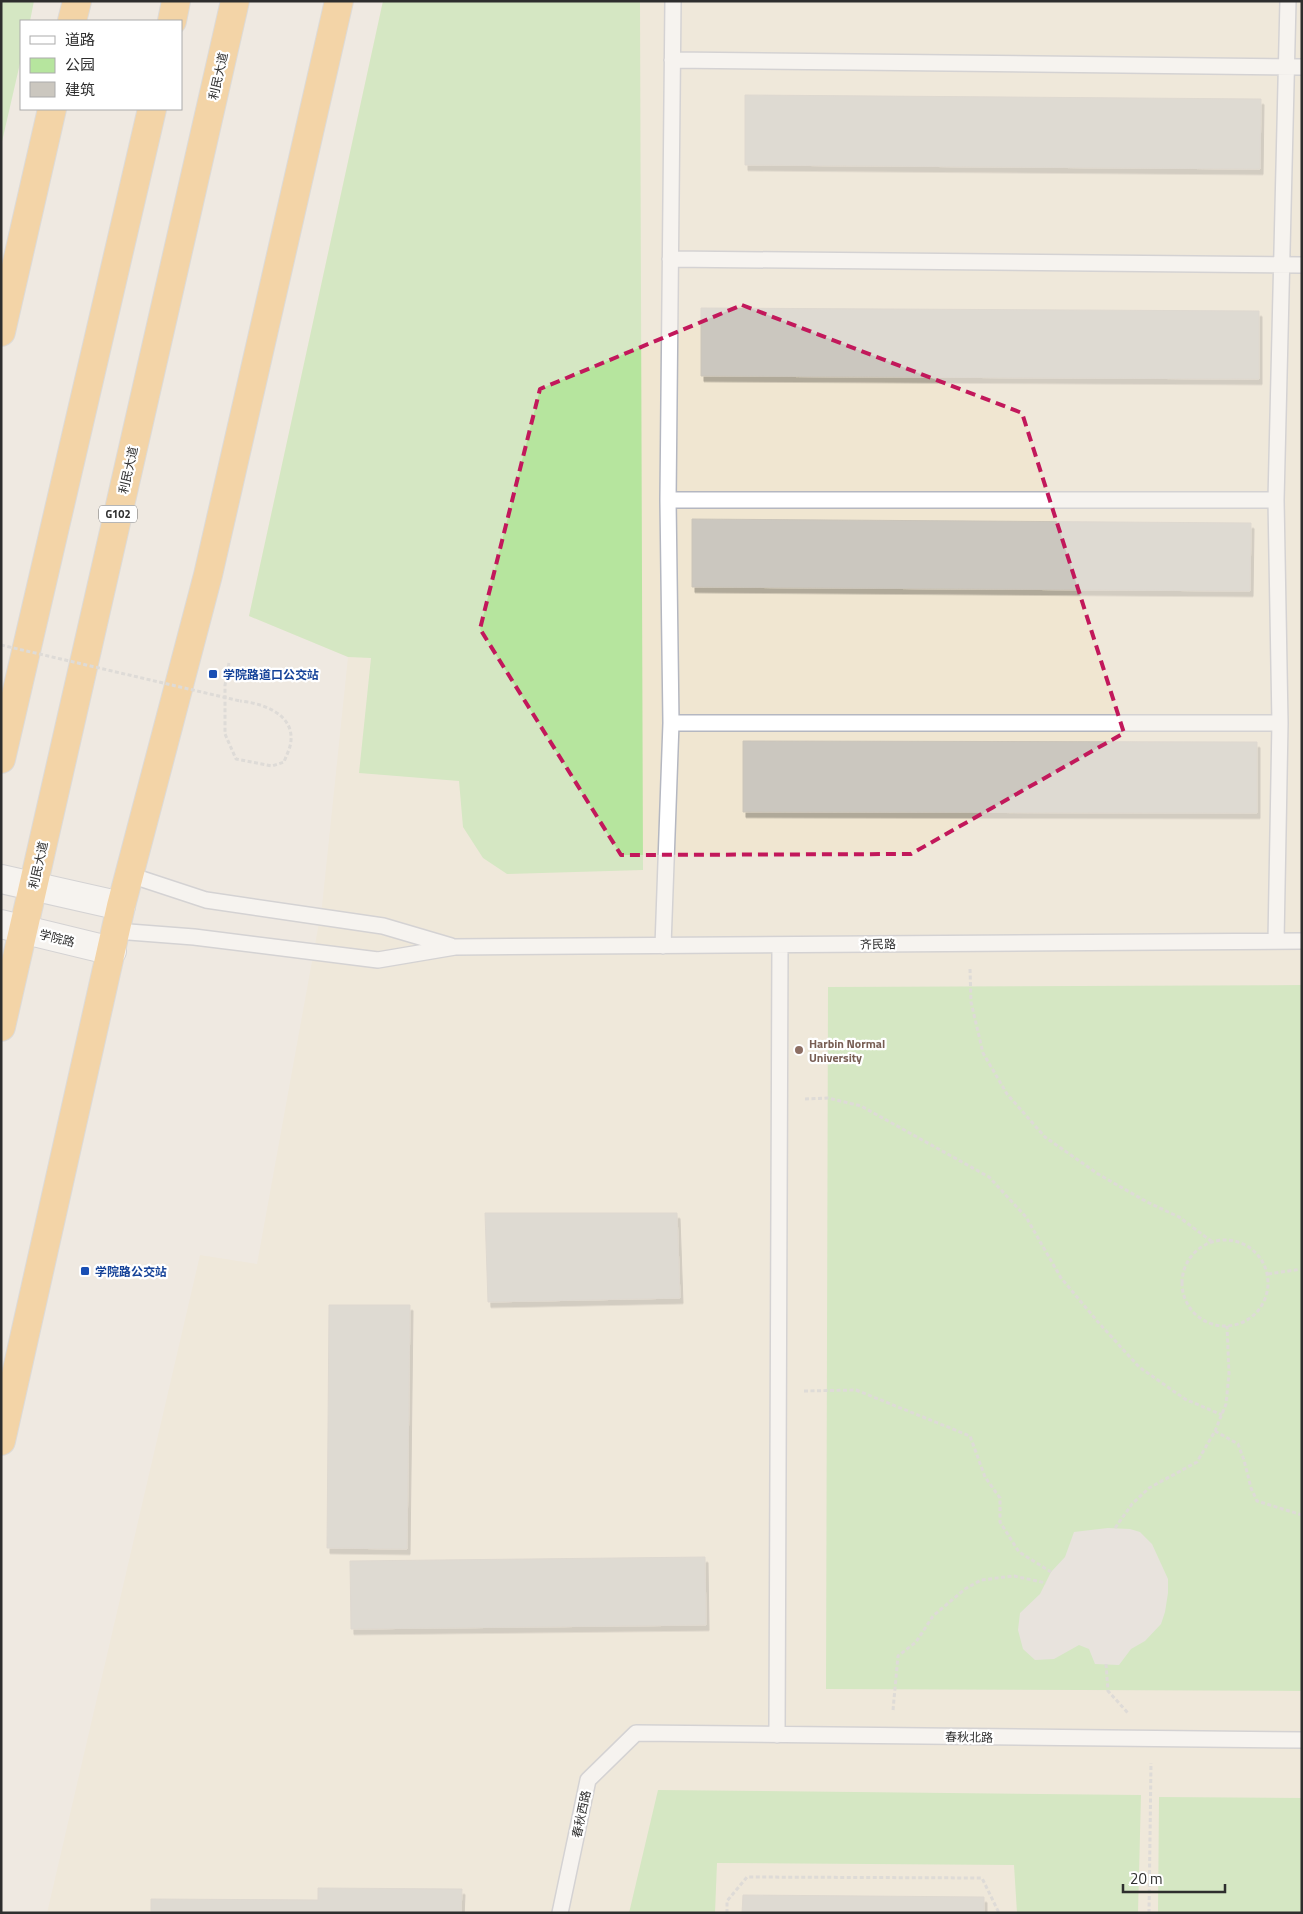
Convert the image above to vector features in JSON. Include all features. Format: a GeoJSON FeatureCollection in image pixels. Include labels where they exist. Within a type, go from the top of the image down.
{"type":"FeatureCollection","features":[{"type":"Feature","properties":{"kind":"highway"},"geometry":{"type":"LineString","coordinates":[[72,20],[77,1]]}},
{"type":"Feature","properties":{"kind":"highway"},"geometry":{"type":"LineString","coordinates":[[172,20],[176,1]]}},
{"type":"Feature","properties":{"kind":"highway","name":"利民大道"},"geometry":{"type":"LineString","coordinates":[[1,1027],[12,927],[33,886],[235,1]]}},
{"type":"Feature","properties":{"kind":"highway"},"geometry":{"type":"LineString","coordinates":[[1,1441],[116,930],[208,575],[339,1]]}},
{"type":"Feature","properties":{"kind":"highway"},"geometry":{"type":"LineString","coordinates":[[1,332],[52,110]]}},
{"type":"Feature","properties":{"kind":"highway"},"geometry":{"type":"LineString","coordinates":[[1,759],[152,110]]}},
{"type":"Feature","properties":{"kind":"main road"},"geometry":{"type":"LineString","coordinates":[[1,880],[33,886],[116,930]]}},
{"type":"Feature","properties":{"kind":"main road","name":"学院路"},"geometry":{"type":"LineString","coordinates":[[12,927],[116,930]]}},
{"type":"Feature","properties":{"kind":"lane"},"geometry":{"type":"LineString","coordinates":[[663,946],[671,723],[668,500],[673,1]]}},
{"type":"Feature","properties":{"kind":"lane"},"geometry":{"type":"LineString","coordinates":[[1276,941],[1280,723],[1276,500],[1282,264],[1294,67],[1288,1]]}},
{"type":"Feature","properties":{"kind":"lane"},"geometry":{"type":"LineString","coordinates":[[672,60],[1294,67]]}},
{"type":"Feature","properties":{"kind":"lane"},"geometry":{"type":"LineString","coordinates":[[670,259],[1302,264]]}},
{"type":"Feature","properties":{"kind":"lane"},"geometry":{"type":"LineString","coordinates":[[668,500],[1276,500]]}},
{"type":"Feature","properties":{"kind":"lane"},"geometry":{"type":"LineString","coordinates":[[671,723],[1280,723]]}},
{"type":"Feature","properties":{"kind":"lane"},"geometry":{"type":"LineString","coordinates":[[130,875],[206,900],[383,926],[455,948]]}},
{"type":"Feature","properties":{"kind":"lane"},"geometry":{"type":"LineString","coordinates":[[116,930],[194,937],[378,960],[455,948]]}},
{"type":"Feature","properties":{"kind":"lane","name":"齐民路"},"geometry":{"type":"LineString","coordinates":[[455,948],[1302,941]]}},
{"type":"Feature","properties":{"kind":"lane"},"geometry":{"type":"LineString","coordinates":[[777,1734],[780,945]]}},
{"type":"Feature","properties":{"kind":"lane","name":"春秋北路"},"geometry":{"type":"LineString","coordinates":[[636,1733],[1302,1740]]}},
{"type":"Feature","properties":{"kind":"lane","name":"春秋西路"},"geometry":{"type":"LineString","coordinates":[[560,1913],[588,1780],[636,1733]]}},
{"type":"Feature","properties":{"kind":"path"},"geometry":{"type":"LineString","coordinates":[[1,645],[240,701],[252,702],[273,710],[287,720],[292,739],[284,762],[272,766],[236,759],[225,734],[225,685],[229,663]]}},
{"type":"Feature","properties":{"kind":"path"},"geometry":{"type":"LineString","coordinates":[[968,944],[971,1002],[983,1053],[1006,1094],[1045,1137],[1098,1174],[1147,1202],[1179,1217],[1211,1241]]}},
{"type":"Feature","properties":{"kind":"path"},"geometry":{"type":"LineString","coordinates":[[779,1101],[828,1098],[861,1106],[989,1177],[1026,1217],[1061,1278],[1139,1367],[1185,1399],[1222,1415]]}},
{"type":"Feature","properties":{"kind":"path"},"geometry":{"type":"LineString","coordinates":[[1225,1239],[1240,1241],[1253,1249],[1262,1260],[1268,1274],[1268,1289],[1264,1303],[1254,1315],[1242,1323],[1227,1326],[1213,1325],[1191,1309],[1184,1297],[1182,1284],[1184,1270],[1189,1258],[1199,1248],[1211,1241],[1225,1239]]}},
{"type":"Feature","properties":{"kind":"path"},"geometry":{"type":"LineString","coordinates":[[1268,1274],[1302,1269]]}},
{"type":"Feature","properties":{"kind":"path"},"geometry":{"type":"LineString","coordinates":[[1115,1528],[1132,1504],[1149,1488],[1197,1462],[1215,1431],[1226,1404],[1229,1374],[1227,1326]]}},
{"type":"Feature","properties":{"kind":"path"},"geometry":{"type":"LineString","coordinates":[[778,1392],[856,1390],[970,1436],[985,1477],[1000,1498],[1000,1522],[1019,1552],[1051,1572]]}},
{"type":"Feature","properties":{"kind":"path"},"geometry":{"type":"LineString","coordinates":[[1215,1431],[1238,1444],[1244,1460],[1250,1488],[1257,1501],[1302,1515]]}},
{"type":"Feature","properties":{"kind":"path"},"geometry":{"type":"LineString","coordinates":[[890,1736],[898,1656],[916,1642],[933,1616],[965,1589],[981,1580],[1014,1576],[1046,1583]]}},
{"type":"Feature","properties":{"kind":"path"},"geometry":{"type":"LineString","coordinates":[[1106,1664],[1108,1690],[1151,1738],[1149,1913]]}},
{"type":"Feature","properties":{"kind":"path"},"geometry":{"type":"LineString","coordinates":[[727,1913],[727,1901],[747,1877],[982,1878],[999,1913]]}},
{"type":"Feature","properties":{"kind":"highlighted area"},"geometry":{"type":"Polygon","coordinates":[[[742,305],[1022,413],[1124,733],[911,854],[621,855],[480,629],[540,389],[742,305]]]}},
{"type":"Feature","properties":{"kind":"shaded area","name":"Harbin Normal University"},"geometry":{"type":"Polygon","coordinates":[[[383,1],[1302,1],[1302,1913],[47,1913],[200,1255],[257,1264],[322,906],[348,657],[249,616],[383,1]]]}},
{"type":"Feature","properties":{"kind":"shaded area"},"geometry":{"type":"Polygon","coordinates":[[[1108,1528],[1130,1529],[1140,1532],[1152,1544],[1168,1579],[1168,1593],[1161,1624],[1145,1641],[1131,1649],[1119,1665],[1095,1664],[1089,1649],[1079,1645],[1054,1659],[1035,1660],[1023,1649],[1018,1630],[1020,1613],[1040,1594],[1051,1572],[1065,1557],[1074,1532],[1108,1528]]]}},
{"type":"Feature","properties":{"kind":"green space"},"geometry":{"type":"Polygon","coordinates":[[[1,1],[34,1],[30,20],[20,20],[20,63],[1,146],[1,1]]]}},
{"type":"Feature","properties":{"kind":"green space"},"geometry":{"type":"Polygon","coordinates":[[[383,1],[640,1],[643,870],[507,874],[483,858],[463,827],[459,781],[359,773],[371,658],[348,657],[249,616],[383,1]]]}},
{"type":"Feature","properties":{"kind":"green space"},"geometry":{"type":"Polygon","coordinates":[[[1302,985],[1302,1691],[826,1689],[828,987],[1302,985]]]}},
{"type":"Feature","properties":{"kind":"green space"},"geometry":{"type":"Polygon","coordinates":[[[658,1790],[1141,1795],[1138,1913],[1017,1913],[1014,1865],[717,1863],[715,1913],[629,1913],[658,1790]]]}},
{"type":"Feature","properties":{"kind":"green space"},"geometry":{"type":"Polygon","coordinates":[[[1159,1797],[1302,1798],[1302,1913],[1158,1913],[1159,1797]]]}},
{"type":"Feature","properties":{"kind":"building"},"geometry":{"type":"Polygon","coordinates":[[[745,95],[1261,99],[1260,169],[745,165],[745,95]]]}},
{"type":"Feature","properties":{"kind":"building"},"geometry":{"type":"Polygon","coordinates":[[[701,308],[1259,311],[1259,379],[701,376],[701,308]]]}},
{"type":"Feature","properties":{"kind":"building"},"geometry":{"type":"Polygon","coordinates":[[[692,519],[1251,523],[1250,591],[692,587],[692,519]]]}},
{"type":"Feature","properties":{"kind":"building"},"geometry":{"type":"Polygon","coordinates":[[[743,741],[1257,742],[1257,813],[743,812],[743,741]]]}},
{"type":"Feature","properties":{"kind":"building"},"geometry":{"type":"Polygon","coordinates":[[[485,1213],[677,1213],[680,1298],[488,1302],[485,1213]]]}},
{"type":"Feature","properties":{"kind":"building"},"geometry":{"type":"Polygon","coordinates":[[[329,1305],[410,1305],[407,1549],[327,1548],[329,1305]]]}},
{"type":"Feature","properties":{"kind":"building"},"geometry":{"type":"Polygon","coordinates":[[[705,1557],[706,1625],[351,1629],[350,1561],[705,1557]]]}},
{"type":"Feature","properties":{"kind":"building"},"geometry":{"type":"Polygon","coordinates":[[[318,1888],[462,1889],[461,1913],[151,1913],[151,1899],[318,1900],[318,1888]]]}},
{"type":"Feature","properties":{"kind":"building"},"geometry":{"type":"Polygon","coordinates":[[[743,1895],[984,1897],[984,1913],[742,1913],[743,1895]]]}},
{"type":"Feature","properties":{"kind":"place","name":"学院路道口公交站"},"geometry":{"type":"Point","coordinates":[213,674]}},
{"type":"Feature","properties":{"kind":"place","name":"Harbin Normal University"},"geometry":{"type":"Point","coordinates":[799,1050]}},
{"type":"Feature","properties":{"kind":"place","name":"学院路公交站"},"geometry":{"type":"Point","coordinates":[85,1271]}}]}
